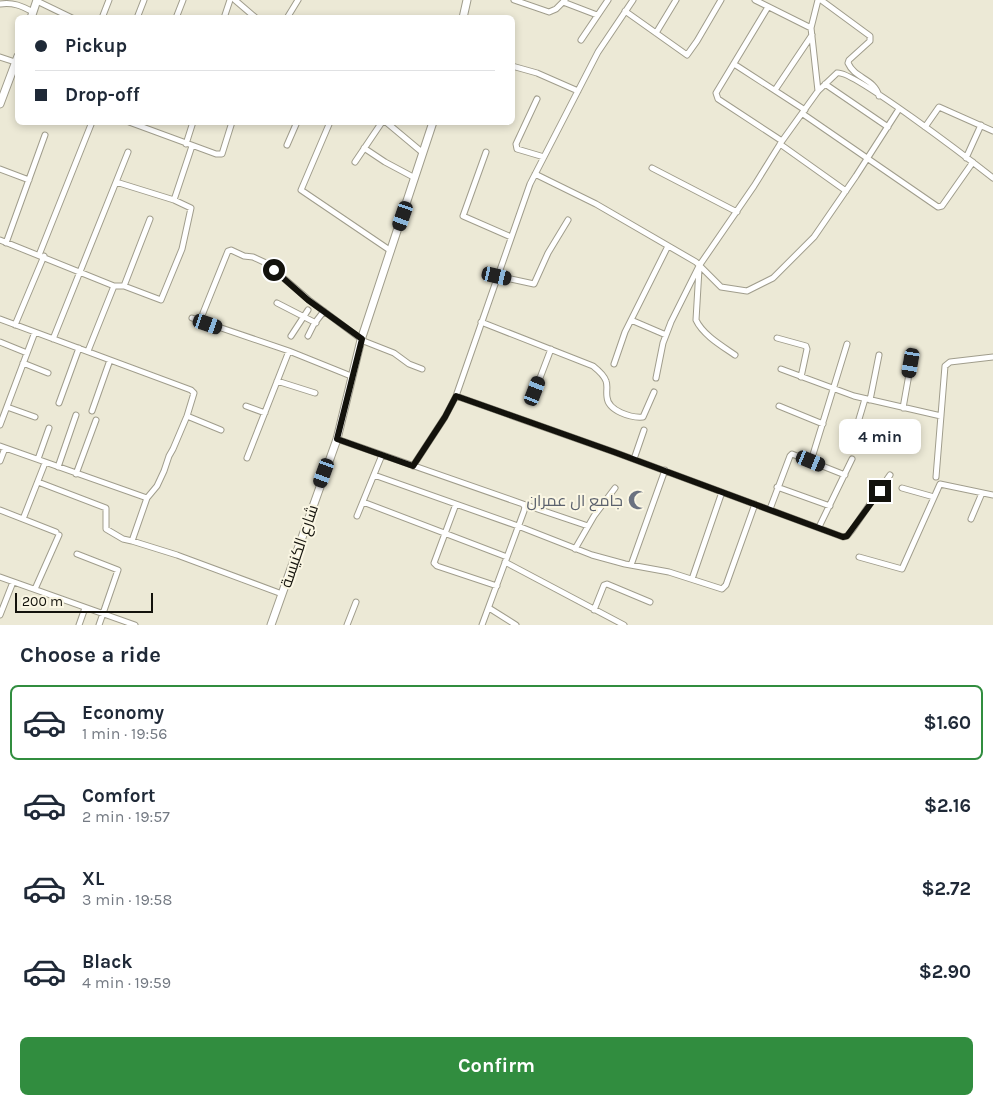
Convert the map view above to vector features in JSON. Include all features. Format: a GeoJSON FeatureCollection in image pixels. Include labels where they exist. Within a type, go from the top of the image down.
{"type":"FeatureCollection","features":[{"type":"Feature","properties":{"kind":"main road"},"geometry":{"type":"LineString","coordinates":[[464,15],[467,0]]}},
{"type":"Feature","properties":{"kind":"main road"},"geometry":{"type":"LineString","coordinates":[[32,15],[37,1]]}},
{"type":"Feature","properties":{"kind":"main road"},"geometry":{"type":"LineString","coordinates":[[0,104],[15,62]]}},
{"type":"Feature","properties":{"kind":"main road","name":"شارع الكنيسة"},"geometry":{"type":"LineString","coordinates":[[271,625],[337,439],[361,340],[432,125]]}},
{"type":"Feature","properties":{"kind":"street"},"geometry":{"type":"LineString","coordinates":[[103,15],[109,0]]}},
{"type":"Feature","properties":{"kind":"street"},"geometry":{"type":"LineString","coordinates":[[138,15],[144,0]]}},
{"type":"Feature","properties":{"kind":"street"},"geometry":{"type":"LineString","coordinates":[[177,15],[183,0]]}},
{"type":"Feature","properties":{"kind":"street"},"geometry":{"type":"LineString","coordinates":[[225,15],[230,0]]}},
{"type":"Feature","properties":{"kind":"street"},"geometry":{"type":"LineString","coordinates":[[235,0],[252,15]]}},
{"type":"Feature","properties":{"kind":"street"},"geometry":{"type":"LineString","coordinates":[[289,15],[298,0]]}},
{"type":"Feature","properties":{"kind":"street"},"geometry":{"type":"LineString","coordinates":[[514,0],[549,12],[556,9],[564,1],[597,15]]}},
{"type":"Feature","properties":{"kind":"street"},"geometry":{"type":"LineString","coordinates":[[581,40],[608,0]]}},
{"type":"Feature","properties":{"kind":"street"},"geometry":{"type":"LineString","coordinates":[[413,466],[445,417],[456,396],[530,184],[598,52],[633,0]]}},
{"type":"Feature","properties":{"kind":"street"},"geometry":{"type":"LineString","coordinates":[[656,33],[676,0]]}},
{"type":"Feature","properties":{"kind":"street"},"geometry":{"type":"LineString","coordinates":[[625,11],[687,55],[720,0]]}},
{"type":"Feature","properties":{"kind":"street"},"geometry":{"type":"LineString","coordinates":[[755,0],[811,28]]}},
{"type":"Feature","properties":{"kind":"street"},"geometry":{"type":"LineString","coordinates":[[818,91],[811,28],[819,0],[870,36],[870,41],[848,63],[853,71],[876,86],[879,96]]}},
{"type":"Feature","properties":{"kind":"street"},"geometry":{"type":"LineString","coordinates":[[37,1],[66,15]]}},
{"type":"Feature","properties":{"kind":"street"},"geometry":{"type":"LineString","coordinates":[[0,4],[11,3],[21,6],[31,15]]}},
{"type":"Feature","properties":{"kind":"street"},"geometry":{"type":"LineString","coordinates":[[768,7],[716,93],[718,99],[846,191]]}},
{"type":"Feature","properties":{"kind":"street"},"geometry":{"type":"LineString","coordinates":[[776,90],[812,35]]}},
{"type":"Feature","properties":{"kind":"street"},"geometry":{"type":"LineString","coordinates":[[0,57],[15,59]]}},
{"type":"Feature","properties":{"kind":"street"},"geometry":{"type":"LineString","coordinates":[[734,64],[776,90],[867,159],[938,206],[942,206],[973,162]]}},
{"type":"Feature","properties":{"kind":"street"},"geometry":{"type":"LineString","coordinates":[[515,67],[578,90]]}},
{"type":"Feature","properties":{"kind":"street"},"geometry":{"type":"LineString","coordinates":[[656,378],[666,335],[700,265],[818,91],[837,73],[848,74],[925,127],[993,178]]}},
{"type":"Feature","properties":{"kind":"street"},"geometry":{"type":"LineString","coordinates":[[825,84],[888,127]]}},
{"type":"Feature","properties":{"kind":"street"},"geometry":{"type":"LineString","coordinates":[[537,100],[516,144],[517,149],[544,157]]}},
{"type":"Feature","properties":{"kind":"street"},"geometry":{"type":"LineString","coordinates":[[925,127],[939,107],[993,131]]}},
{"type":"Feature","properties":{"kind":"street"},"geometry":{"type":"LineString","coordinates":[[535,174],[596,204],[700,265],[715,283],[721,287],[746,291],[774,278],[814,237],[899,109]]}},
{"type":"Feature","properties":{"kind":"street"},"geometry":{"type":"LineString","coordinates":[[15,325],[91,125]]}},
{"type":"Feature","properties":{"kind":"street"},"geometry":{"type":"LineString","coordinates":[[142,125],[186,144],[216,154],[222,154],[231,125]]}},
{"type":"Feature","properties":{"kind":"street"},"geometry":{"type":"LineString","coordinates":[[186,144],[192,125]]}},
{"type":"Feature","properties":{"kind":"street"},"geometry":{"type":"LineString","coordinates":[[287,145],[296,125]]}},
{"type":"Feature","properties":{"kind":"street"},"geometry":{"type":"LineString","coordinates":[[329,125],[301,190],[391,251]]}},
{"type":"Feature","properties":{"kind":"street"},"geometry":{"type":"LineString","coordinates":[[355,162],[380,125]]}},
{"type":"Feature","properties":{"kind":"street"},"geometry":{"type":"LineString","coordinates":[[389,125],[423,154]]}},
{"type":"Feature","properties":{"kind":"street"},"geometry":{"type":"LineString","coordinates":[[966,158],[981,126]]}},
{"type":"Feature","properties":{"kind":"street"},"geometry":{"type":"LineString","coordinates":[[46,135],[3,242],[41,255],[114,286],[124,286],[161,300],[182,249],[191,208],[174,200],[116,182]]}},
{"type":"Feature","properties":{"kind":"street"},"geometry":{"type":"LineString","coordinates":[[174,200],[192,146]]}},
{"type":"Feature","properties":{"kind":"street"},"geometry":{"type":"LineString","coordinates":[[364,148],[415,178]]}},
{"type":"Feature","properties":{"kind":"street"},"geometry":{"type":"LineString","coordinates":[[53,339],[128,152]]}},
{"type":"Feature","properties":{"kind":"street"},"geometry":{"type":"LineString","coordinates":[[486,152],[463,216],[511,238]]}},
{"type":"Feature","properties":{"kind":"street"},"geometry":{"type":"LineString","coordinates":[[652,168],[737,212]]}},
{"type":"Feature","properties":{"kind":"street"},"geometry":{"type":"LineString","coordinates":[[0,169],[29,180]]}},
{"type":"Feature","properties":{"kind":"street"},"geometry":{"type":"LineString","coordinates":[[124,286],[150,219]]}},
{"type":"Feature","properties":{"kind":"street"},"geometry":{"type":"LineString","coordinates":[[497,276],[534,284],[548,253],[568,220]]}},
{"type":"Feature","properties":{"kind":"street"},"geometry":{"type":"LineString","coordinates":[[614,364],[631,320],[668,246]]}},
{"type":"Feature","properties":{"kind":"street"},"geometry":{"type":"LineString","coordinates":[[203,312],[228,252],[231,250],[266,263],[281,278],[361,340],[398,354],[409,364],[422,369]]}},
{"type":"Feature","properties":{"kind":"street"},"geometry":{"type":"LineString","coordinates":[[700,265],[696,320],[703,329],[735,355]]}},
{"type":"Feature","properties":{"kind":"street"},"geometry":{"type":"LineString","coordinates":[[88,351],[114,286]]}},
{"type":"Feature","properties":{"kind":"street"},"geometry":{"type":"LineString","coordinates":[[277,303],[316,323]]}},
{"type":"Feature","properties":{"kind":"street"},"geometry":{"type":"LineString","coordinates":[[291,336],[308,310]]}},
{"type":"Feature","properties":{"kind":"street"},"geometry":{"type":"LineString","coordinates":[[308,336],[324,311]]}},
{"type":"Feature","properties":{"kind":"street"},"geometry":{"type":"LineString","coordinates":[[192,318],[288,351],[351,376]]}},
{"type":"Feature","properties":{"kind":"street"},"geometry":{"type":"LineString","coordinates":[[0,319],[194,392],[187,416],[157,486],[147,498],[132,541]]}},
{"type":"Feature","properties":{"kind":"street"},"geometry":{"type":"LineString","coordinates":[[631,320],[666,335]]}},
{"type":"Feature","properties":{"kind":"street"},"geometry":{"type":"LineString","coordinates":[[482,322],[593,366],[607,383],[606,398],[609,404],[619,412],[634,417],[642,417],[654,392]]}},
{"type":"Feature","properties":{"kind":"street"},"geometry":{"type":"LineString","coordinates":[[0,425],[35,332]]}},
{"type":"Feature","properties":{"kind":"street"},"geometry":{"type":"LineString","coordinates":[[778,338],[806,346],[801,377]]}},
{"type":"Feature","properties":{"kind":"street"},"geometry":{"type":"LineString","coordinates":[[0,342],[27,353]]}},
{"type":"Feature","properties":{"kind":"street"},"geometry":{"type":"LineString","coordinates":[[811,461],[824,424],[847,344]]}},
{"type":"Feature","properties":{"kind":"street"},"geometry":{"type":"LineString","coordinates":[[59,402],[79,348]]}},
{"type":"Feature","properties":{"kind":"street"},"geometry":{"type":"LineString","coordinates":[[535,391],[551,349]]}},
{"type":"Feature","properties":{"kind":"street"},"geometry":{"type":"LineString","coordinates":[[247,458],[288,351]]}},
{"type":"Feature","properties":{"kind":"street"},"geometry":{"type":"LineString","coordinates":[[850,449],[868,400],[879,356]]}},
{"type":"Feature","properties":{"kind":"street"},"geometry":{"type":"LineString","coordinates":[[936,478],[945,366],[950,362],[993,357]]}},
{"type":"Feature","properties":{"kind":"street"},"geometry":{"type":"LineString","coordinates":[[92,411],[110,360]]}},
{"type":"Feature","properties":{"kind":"street"},"geometry":{"type":"LineString","coordinates":[[23,363],[48,373]]}},
{"type":"Feature","properties":{"kind":"street"},"geometry":{"type":"LineString","coordinates":[[903,408],[911,363]]}},
{"type":"Feature","properties":{"kind":"street"},"geometry":{"type":"LineString","coordinates":[[781,369],[834,390],[868,400],[941,416]]}},
{"type":"Feature","properties":{"kind":"street"},"geometry":{"type":"LineString","coordinates":[[277,381],[315,393]]}},
{"type":"Feature","properties":{"kind":"street"},"geometry":{"type":"LineString","coordinates":[[456,396],[665,470],[843,537],[847,536],[869,507],[890,475]]}},
{"type":"Feature","properties":{"kind":"street"},"geometry":{"type":"LineString","coordinates":[[246,406],[265,413]]}},
{"type":"Feature","properties":{"kind":"street"},"geometry":{"type":"LineString","coordinates":[[779,406],[824,424]]}},
{"type":"Feature","properties":{"kind":"street"},"geometry":{"type":"LineString","coordinates":[[7,407],[35,417]]}},
{"type":"Feature","properties":{"kind":"street"},"geometry":{"type":"LineString","coordinates":[[58,467],[76,415]]}},
{"type":"Feature","properties":{"kind":"street"},"geometry":{"type":"LineString","coordinates":[[187,416],[221,430]]}},
{"type":"Feature","properties":{"kind":"street"},"geometry":{"type":"LineString","coordinates":[[76,474],[96,420]]}},
{"type":"Feature","properties":{"kind":"street"},"geometry":{"type":"LineString","coordinates":[[38,459],[49,428]]}},
{"type":"Feature","properties":{"kind":"street"},"geometry":{"type":"LineString","coordinates":[[634,459],[644,430]]}},
{"type":"Feature","properties":{"kind":"street"},"geometry":{"type":"LineString","coordinates":[[337,439],[588,526]]}},
{"type":"Feature","properties":{"kind":"street"},"geometry":{"type":"LineString","coordinates":[[0,461],[3,447],[147,498]]}},
{"type":"Feature","properties":{"kind":"street"},"geometry":{"type":"LineString","coordinates":[[770,509],[777,487],[792,454],[845,475]]}},
{"type":"Feature","properties":{"kind":"street"},"geometry":{"type":"LineString","coordinates":[[357,516],[382,455]]}},
{"type":"Feature","properties":{"kind":"street"},"geometry":{"type":"LineString","coordinates":[[819,527],[852,459]]}},
{"type":"Feature","properties":{"kind":"street"},"geometry":{"type":"LineString","coordinates":[[23,519],[45,463]]}},
{"type":"Feature","properties":{"kind":"street"},"geometry":{"type":"LineString","coordinates":[[631,565],[665,470]]}},
{"type":"Feature","properties":{"kind":"street"},"geometry":{"type":"LineString","coordinates":[[374,475],[518,526],[592,556],[661,570],[722,590],[755,504]]}},
{"type":"Feature","properties":{"kind":"street"},"geometry":{"type":"LineString","coordinates":[[38,482],[106,508],[106,529],[122,539],[177,555],[282,594]]}},
{"type":"Feature","properties":{"kind":"street"},"geometry":{"type":"LineString","coordinates":[[859,557],[902,569],[940,484],[993,496]]}},
{"type":"Feature","properties":{"kind":"street"},"geometry":{"type":"LineString","coordinates":[[777,487],[830,506]]}},
{"type":"Feature","properties":{"kind":"street"},"geometry":{"type":"LineString","coordinates":[[575,549],[588,526],[615,488]]}},
{"type":"Feature","properties":{"kind":"street"},"geometry":{"type":"LineString","coordinates":[[902,488],[934,497]]}},
{"type":"Feature","properties":{"kind":"street"},"geometry":{"type":"LineString","coordinates":[[692,579],[722,492]]}},
{"type":"Feature","properties":{"kind":"street"},"geometry":{"type":"LineString","coordinates":[[971,519],[982,493]]}},
{"type":"Feature","properties":{"kind":"street"},"geometry":{"type":"LineString","coordinates":[[362,502],[444,533],[506,560],[624,625]]}},
{"type":"Feature","properties":{"kind":"street"},"geometry":{"type":"LineString","coordinates":[[456,504],[434,564],[497,586]]}},
{"type":"Feature","properties":{"kind":"street"},"geometry":{"type":"LineString","coordinates":[[482,625],[525,507],[523,504]]}},
{"type":"Feature","properties":{"kind":"street"},"geometry":{"type":"LineString","coordinates":[[0,510],[57,534],[35,589]]}},
{"type":"Feature","properties":{"kind":"street"},"geometry":{"type":"LineString","coordinates":[[77,554],[118,570],[99,625]]}},
{"type":"Feature","properties":{"kind":"street"},"geometry":{"type":"LineString","coordinates":[[0,577],[135,625]]}},
{"type":"Feature","properties":{"kind":"street"},"geometry":{"type":"LineString","coordinates":[[0,615],[13,582]]}},
{"type":"Feature","properties":{"kind":"street"},"geometry":{"type":"LineString","coordinates":[[594,610],[604,585],[607,584],[650,602]]}},
{"type":"Feature","properties":{"kind":"street"},"geometry":{"type":"LineString","coordinates":[[347,625],[356,602]]}},
{"type":"Feature","properties":{"kind":"street"},"geometry":{"type":"LineString","coordinates":[[79,625],[85,608]]}},
{"type":"Feature","properties":{"kind":"street"},"geometry":{"type":"LineString","coordinates":[[489,608],[516,625]]}},
{"type":"Feature","properties":{"kind":"place","name":"جامع ال عمران"},"geometry":{"type":"Point","coordinates":[638,500]}},
{"type":"Feature","properties":{"kind":"route"},"geometry":{"type":"LineString","coordinates":[[274,270],[308,300],[362,339],[351,376],[337,439],[413,466],[445,417],[456,396],[843,537],[847,536],[880,491]]}}]}
